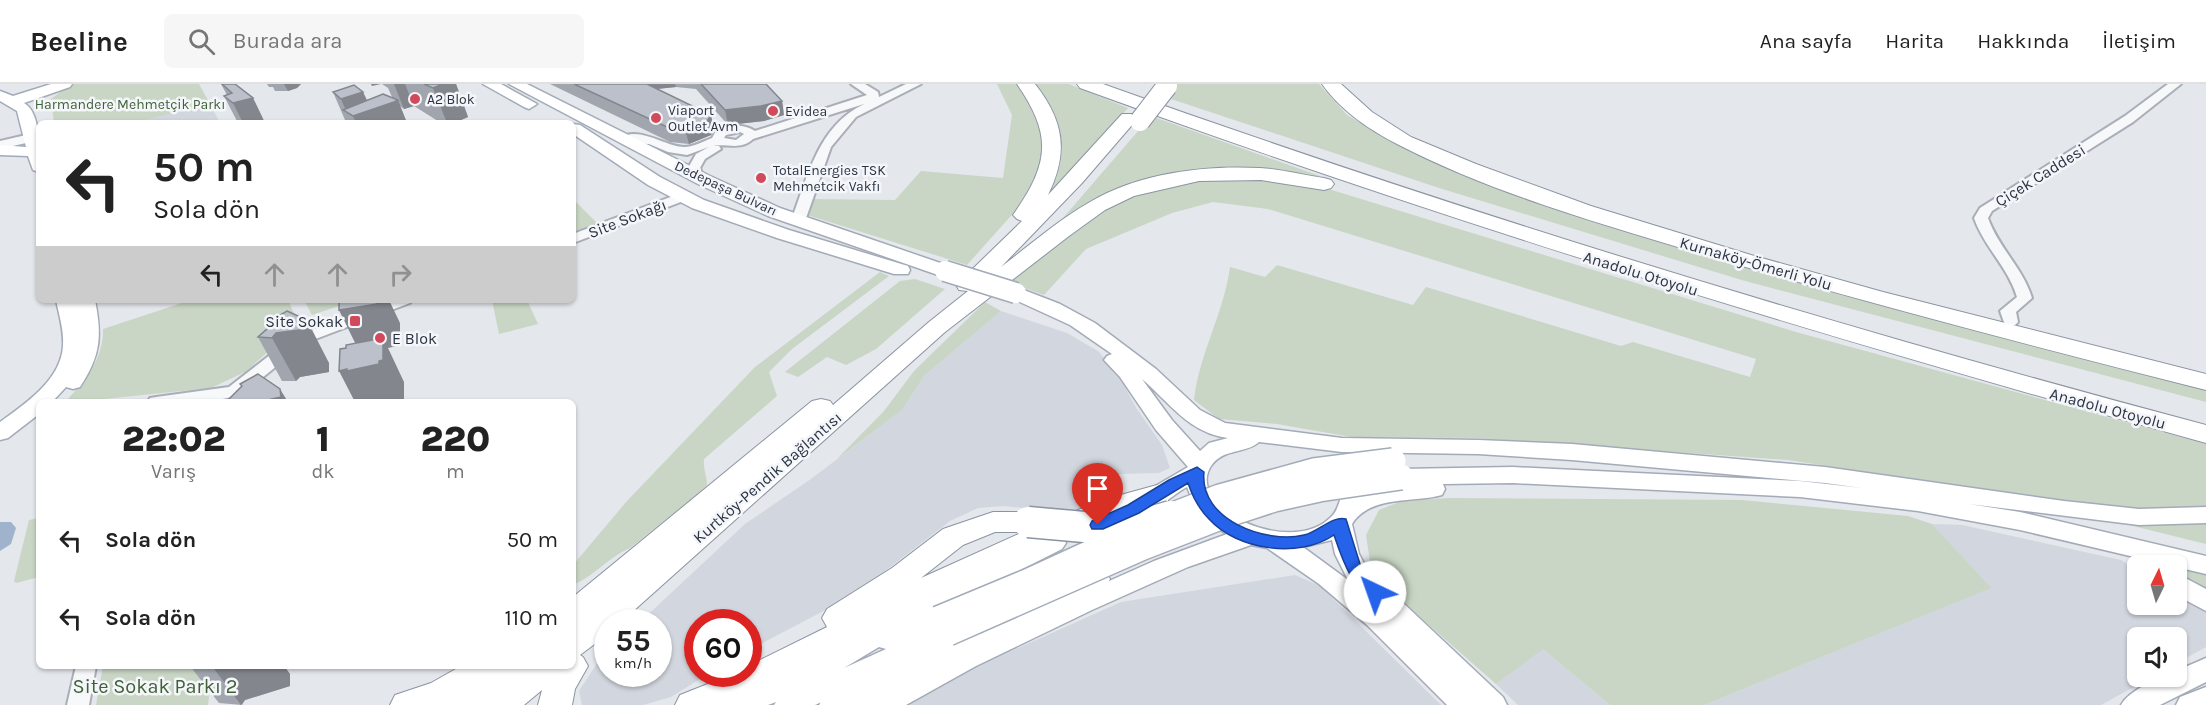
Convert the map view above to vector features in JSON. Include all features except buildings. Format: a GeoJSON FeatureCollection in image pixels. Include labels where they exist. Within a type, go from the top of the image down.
{"type":"FeatureCollection","features":[{"type":"Feature","properties":{"kind":"highway"},"geometry":{"type":"LineString","coordinates":[[951,308],[983,264],[1036,199],[1048,174],[1053,150],[1051,129],[1043,106],[1026,84]]}},
{"type":"Feature","properties":{"kind":"highway","name":"Anadolu Otoyolu"},"geometry":{"type":"LineString","coordinates":[[1086,84],[1296,161],[1558,248],[1891,348],[2206,434]]}},
{"type":"Feature","properties":{"kind":"highway","name":"Anadolu Otoyolu"},"geometry":{"type":"LineString","coordinates":[[1120,84],[1167,90],[1464,204],[1659,265],[1878,328],[2206,417]]}},
{"type":"Feature","properties":{"kind":"highway"},"geometry":{"type":"LineString","coordinates":[[1132,84],[1167,90]]}},
{"type":"Feature","properties":{"kind":"highway","name":"Kurnaköy-Ömerli Yolu"},"geometry":{"type":"LineString","coordinates":[[1331,84],[1353,107],[1379,126],[1429,153],[1612,220],[1899,305],[2206,382]]}},
{"type":"Feature","properties":{"kind":"highway","name":"Kurnaköy-Ömerli Yolu"},"geometry":{"type":"LineString","coordinates":[[1347,84],[1373,108],[1410,132],[1452,153],[1507,174],[1749,252],[1860,284],[2206,370]]}},
{"type":"Feature","properties":{"kind":"highway"},"geometry":{"type":"LineString","coordinates":[[951,308],[1055,215],[1135,119],[1167,90]]}},
{"type":"Feature","properties":{"kind":"highway"},"geometry":{"type":"LineString","coordinates":[[951,308],[1098,206],[1127,192],[1199,175],[1261,174],[1314,181],[1444,219],[1558,248]]}},
{"type":"Feature","properties":{"kind":"highway","name":"Kurtköy-Pendik Bağlantısı"},"geometry":{"type":"LineString","coordinates":[[578,639],[652,579],[923,339],[951,308]]}},
{"type":"Feature","properties":{"kind":"highway","name":"Kurtköy-Pendik Bağlantısı"},"geometry":{"type":"LineString","coordinates":[[578,639],[613,582],[951,308]]}},
{"type":"Feature","properties":{"kind":"highway"},"geometry":{"type":"LineString","coordinates":[[692,705],[808,653],[898,603],[1033,540],[1130,500],[1174,513]]}},
{"type":"Feature","properties":{"kind":"highway"},"geometry":{"type":"LineString","coordinates":[[762,659],[856,608],[903,576],[953,537],[993,522],[1028,522],[1107,529],[1143,525],[1174,513]]}},
{"type":"Feature","properties":{"kind":"highway"},"geometry":{"type":"LineString","coordinates":[[836,705],[947,633],[1048,604],[1174,513]]}},
{"type":"Feature","properties":{"kind":"highway"},"geometry":{"type":"LineString","coordinates":[[626,609],[652,579]]}},
{"type":"Feature","properties":{"kind":"highway"},"geometry":{"type":"LineString","coordinates":[[407,705],[442,693],[483,669]]}},
{"type":"Feature","properties":{"kind":"highway"},"geometry":{"type":"LineString","coordinates":[[463,705],[506,669]]}},
{"type":"Feature","properties":{"kind":"highway"},"geometry":{"type":"LineString","coordinates":[[501,705],[544,669]]}},
{"type":"Feature","properties":{"kind":"highway"},"geometry":{"type":"LineString","coordinates":[[520,705],[556,669]]}},
{"type":"Feature","properties":{"kind":"highway"},"geometry":{"type":"LineString","coordinates":[[555,705],[566,669]]}},
{"type":"Feature","properties":{"kind":"highway"},"geometry":{"type":"LineString","coordinates":[[673,705],[709,687]]}},
{"type":"Feature","properties":{"kind":"main road"},"geometry":{"type":"LineString","coordinates":[[0,85],[41,84]]}},
{"type":"Feature","properties":{"kind":"main road"},"geometry":{"type":"LineString","coordinates":[[14,97],[52,84]]}},
{"type":"Feature","properties":{"kind":"main road"},"geometry":{"type":"LineString","coordinates":[[14,97],[66,84]]}},
{"type":"Feature","properties":{"kind":"main road"},"geometry":{"type":"LineString","coordinates":[[41,120],[49,95],[66,84]]}},
{"type":"Feature","properties":{"kind":"main road"},"geometry":{"type":"LineString","coordinates":[[490,84],[560,120]]}},
{"type":"Feature","properties":{"kind":"main road","name":"Dedepaşa Bulvarı"},"geometry":{"type":"LineString","coordinates":[[516,84],[697,176],[774,212],[941,276]]}},
{"type":"Feature","properties":{"kind":"main road"},"geometry":{"type":"LineString","coordinates":[[0,85],[24,109],[36,135]]}},
{"type":"Feature","properties":{"kind":"main road","name":"Dedepaşa Bulvarı"},"geometry":{"type":"LineString","coordinates":[[576,129],[681,197],[748,222],[941,276]]}},
{"type":"Feature","properties":{"kind":"main road"},"geometry":{"type":"LineString","coordinates":[[0,143],[20,131],[36,135]]}},
{"type":"Feature","properties":{"kind":"main road"},"geometry":{"type":"LineString","coordinates":[[0,150],[36,135]]}},
{"type":"Feature","properties":{"kind":"main road"},"geometry":{"type":"LineString","coordinates":[[631,165],[631,159],[637,155],[653,153]]}},
{"type":"Feature","properties":{"kind":"main road"},"geometry":{"type":"LineString","coordinates":[[748,222],[771,221],[775,216],[774,212]]}},
{"type":"Feature","properties":{"kind":"main road"},"geometry":{"type":"LineString","coordinates":[[941,276],[1055,309],[1085,324],[1154,379],[1179,405],[1209,427],[1297,440],[1370,446],[1517,448],[1779,470],[2062,531],[2206,565]]}},
{"type":"Feature","properties":{"kind":"main road"},"geometry":{"type":"LineString","coordinates":[[1011,297],[1074,330],[1104,350],[1127,372],[1198,469],[1196,482],[1198,490],[1214,515],[1230,528],[1248,537],[1276,543],[1302,541],[1324,535],[1346,516],[1381,495],[1446,489],[1864,488],[2018,507],[2206,550]]}},
{"type":"Feature","properties":{"kind":"main road"},"geometry":{"type":"LineString","coordinates":[[58,399],[74,381],[90,350],[91,328],[77,307]]}},
{"type":"Feature","properties":{"kind":"main road"},"geometry":{"type":"LineString","coordinates":[[44,399],[68,366],[73,355],[77,307]]}},
{"type":"Feature","properties":{"kind":"main road"},"geometry":{"type":"LineString","coordinates":[[0,433],[35,414]]}},
{"type":"Feature","properties":{"kind":"main road"},"geometry":{"type":"LineString","coordinates":[[0,444],[35,414]]}},
{"type":"Feature","properties":{"kind":"main road"},"geometry":{"type":"LineString","coordinates":[[1174,513],[1204,456],[1224,445],[1244,439],[1275,437]]}},
{"type":"Feature","properties":{"kind":"main road"},"geometry":{"type":"LineString","coordinates":[[1297,440],[1318,448],[1335,460],[1347,476],[1353,492],[1346,516],[1347,554],[1358,575],[1493,705]]}},
{"type":"Feature","properties":{"kind":"main road"},"geometry":{"type":"LineString","coordinates":[[741,705],[818,670],[947,594],[1134,509],[1174,513],[1274,499],[1349,484],[1397,469],[1470,458],[1779,470]]}},
{"type":"Feature","properties":{"kind":"main road"},"geometry":{"type":"LineString","coordinates":[[1397,469],[1473,474],[1864,488],[2128,516],[2206,515]]}},
{"type":"Feature","properties":{"kind":"main road"},"geometry":{"type":"LineString","coordinates":[[1981,514],[2094,544],[2127,558]]}},
{"type":"Feature","properties":{"kind":"main road"},"geometry":{"type":"LineString","coordinates":[[882,705],[932,676],[1065,611],[1210,547],[1248,537]]}},
{"type":"Feature","properties":{"kind":"main road"},"geometry":{"type":"LineString","coordinates":[[1276,543],[1296,554],[1337,584],[1465,705]]}},
{"type":"Feature","properties":{"kind":"main road"},"geometry":{"type":"LineString","coordinates":[[2187,589],[2206,601]]}},
{"type":"Feature","properties":{"kind":"main road"},"geometry":{"type":"LineString","coordinates":[[818,670],[947,633]]}},
{"type":"Feature","properties":{"kind":"main road"},"geometry":{"type":"LineString","coordinates":[[788,705],[947,633]]}},
{"type":"Feature","properties":{"kind":"main road"},"geometry":{"type":"LineString","coordinates":[[2135,705],[2206,669]]}},
{"type":"Feature","properties":{"kind":"main road"},"geometry":{"type":"LineString","coordinates":[[2190,705],[2206,698]]}},
{"type":"Feature","properties":{"kind":"street"},"geometry":{"type":"LineString","coordinates":[[846,84],[861,93]]}},
{"type":"Feature","properties":{"kind":"street"},"geometry":{"type":"LineString","coordinates":[[798,221],[825,146],[852,114],[915,84]]}},
{"type":"Feature","properties":{"kind":"street","name":"Çiçek Caddesi"},"geometry":{"type":"LineString","coordinates":[[2010,322],[2008,311],[2025,298],[2023,285],[1984,232],[1981,218],[1987,208],[2128,119],[2175,84]]}},
{"type":"Feature","properties":{"kind":"street"},"geometry":{"type":"LineString","coordinates":[[723,142],[718,134],[725,130],[749,133],[861,93]]}},
{"type":"Feature","properties":{"kind":"street"},"geometry":{"type":"LineString","coordinates":[[626,139],[651,140],[672,149],[687,151],[723,142]]}},
{"type":"Feature","properties":{"kind":"street"},"geometry":{"type":"LineString","coordinates":[[697,176],[694,168],[700,157],[723,142]]}},
{"type":"Feature","properties":{"kind":"street","name":"Site Sokağı"},"geometry":{"type":"LineString","coordinates":[[576,238],[681,197]]}},
{"type":"Feature","properties":{"kind":"street"},"geometry":{"type":"LineString","coordinates":[[190,399],[235,391],[299,340],[397,303]]}},
{"type":"Feature","properties":{"kind":"street"},"geometry":{"type":"LineString","coordinates":[[78,705],[85,669]]}},
{"type":"Feature","properties":{"kind":"shaded area"},"geometry":{"type":"Polygon","coordinates":[[[210,104],[218,120],[146,120],[210,104]]]}},
{"type":"Feature","properties":{"kind":"shaded area"},"geometry":{"type":"Polygon","coordinates":[[[1001,311],[1067,333],[1098,351],[1119,375],[1135,406],[1162,445],[1170,468],[1159,473],[1119,474],[1119,491],[1078,514],[1004,506],[978,508],[950,521],[854,595],[762,643],[762,609],[684,609],[684,687],[687,687],[671,697],[643,705],[582,705],[579,691],[594,668],[594,687],[672,687],[672,609],[654,609],[745,524],[811,479],[902,410],[924,376],[1001,311]]]}},
{"type":"Feature","properties":{"kind":"shaded area"},"geometry":{"type":"Polygon","coordinates":[[[1932,524],[1962,525],[2121,560],[2127,564],[2127,615],[2187,615],[2187,600],[2206,612],[2206,647],[2187,657],[2187,627],[2127,627],[2127,687],[2134,687],[2101,705],[1704,705],[1990,588],[1932,524]]]}},
{"type":"Feature","properties":{"kind":"shaded area"},"geometry":{"type":"Polygon","coordinates":[[[1295,575],[1320,586],[1441,705],[902,705],[929,688],[1121,602],[1295,575]]]}},
{"type":"Feature","properties":{"kind":"shaded area"},"geometry":{"type":"Polygon","coordinates":[[[1542,648],[1610,705],[1518,705],[1496,684],[1542,648]]]}},
{"type":"Feature","properties":{"kind":"green space","name":"Harmandere Mehmetçik Parkı"},"geometry":{"type":"Polygon","coordinates":[[[71,84],[199,84],[210,104],[146,120],[54,120],[51,99],[71,84]]]}},
{"type":"Feature","properties":{"kind":"green space"},"geometry":{"type":"Polygon","coordinates":[[[997,84],[1019,84],[1032,97],[1046,147],[1039,175],[1017,209],[967,265],[804,214],[809,199],[895,200],[921,171],[1003,178],[1012,115],[997,84]]]}},
{"type":"Feature","properties":{"kind":"green space"},"geometry":{"type":"Polygon","coordinates":[[[1032,84],[1069,84],[1128,108],[1026,222],[1051,181],[1032,84]]]}},
{"type":"Feature","properties":{"kind":"green space"},"geometry":{"type":"Polygon","coordinates":[[[1177,84],[1319,84],[1347,115],[1414,154],[1633,233],[1837,294],[2206,388],[2206,402],[1745,281],[1439,188],[1168,98],[1177,84]]]}},
{"type":"Feature","properties":{"kind":"green space"},"geometry":{"type":"Polygon","coordinates":[[[1151,116],[1323,177],[1291,172],[1195,172],[1057,225],[1151,116]]]}},
{"type":"Feature","properties":{"kind":"green space"},"geometry":{"type":"Polygon","coordinates":[[[1250,178],[1322,187],[1796,332],[2206,444],[2206,507],[2117,510],[1788,460],[1477,438],[1351,437],[1277,424],[1219,419],[1194,400],[1201,366],[1223,301],[1230,267],[1265,277],[1277,265],[1413,305],[1426,287],[1621,346],[1633,342],[1750,377],[1756,359],[1268,209],[1213,202],[1172,213],[1086,249],[1044,295],[1006,281],[1118,200],[1170,182],[1250,178]]]}},
{"type":"Feature","properties":{"kind":"green space"},"geometry":{"type":"Polygon","coordinates":[[[576,202],[598,224],[576,231],[576,202]]]}},
{"type":"Feature","properties":{"kind":"green space"},"geometry":{"type":"Polygon","coordinates":[[[880,272],[889,276],[792,349],[769,372],[777,396],[704,459],[707,485],[698,494],[630,548],[576,583],[576,561],[627,501],[755,367],[880,272]]]}},
{"type":"Feature","properties":{"kind":"green space"},"geometry":{"type":"Polygon","coordinates":[[[915,279],[945,289],[876,349],[846,365],[827,357],[798,377],[785,372],[900,281],[915,279]]]}},
{"type":"Feature","properties":{"kind":"green space"},"geometry":{"type":"Polygon","coordinates":[[[985,302],[1001,311],[924,376],[902,410],[837,459],[884,411],[914,371],[985,302]]]}},
{"type":"Feature","properties":{"kind":"green space"},"geometry":{"type":"Polygon","coordinates":[[[182,303],[289,303],[301,329],[278,343],[245,372],[211,388],[104,399],[68,399],[93,367],[103,339],[103,329],[182,303]]]}},
{"type":"Feature","properties":{"kind":"green space"},"geometry":{"type":"Polygon","coordinates":[[[306,303],[348,303],[312,315],[306,303]]]}},
{"type":"Feature","properties":{"kind":"green space"},"geometry":{"type":"Polygon","coordinates":[[[493,303],[528,303],[538,324],[499,334],[493,303]]]}},
{"type":"Feature","properties":{"kind":"green space"},"geometry":{"type":"Polygon","coordinates":[[[1451,498],[1742,500],[1908,516],[1932,524],[1991,588],[1704,705],[1610,705],[1543,649],[1496,684],[1372,575],[1366,535],[1379,510],[1404,500],[1451,498]]]}},
{"type":"Feature","properties":{"kind":"green space"},"geometry":{"type":"Polygon","coordinates":[[[36,519],[36,578],[16,583],[14,581],[29,520],[36,519]]]}},
{"type":"Feature","properties":{"kind":"green space"},"geometry":{"type":"Polygon","coordinates":[[[2128,522],[2206,523],[2206,544],[2129,525],[2128,522]]]}},
{"type":"Feature","properties":{"kind":"green space"},"geometry":{"type":"Polygon","coordinates":[[[2187,568],[2206,572],[2206,592],[2187,580],[2187,568]]]}},
{"type":"Feature","properties":{"kind":"green space","name":"Site Sokak Parkı 2"},"geometry":{"type":"Polygon","coordinates":[[[102,669],[213,669],[208,705],[96,705],[102,669]]]}},
{"type":"Feature","properties":{"kind":"water"},"geometry":{"type":"Polygon","coordinates":[[[0,522],[11,522],[16,528],[11,544],[0,551],[0,522]]]}},
{"type":"Feature","properties":{"kind":"place","name":"A2 Blok"},"geometry":{"type":"Point","coordinates":[415,99]}},
{"type":"Feature","properties":{"kind":"place","name":"Evidea"},"geometry":{"type":"Point","coordinates":[773,111]}},
{"type":"Feature","properties":{"kind":"place","name":"Viaport Outlet Avm"},"geometry":{"type":"Point","coordinates":[656,118]}},
{"type":"Feature","properties":{"kind":"place","name":"TotalEnergies TSK Mehmetcik Vakfı"},"geometry":{"type":"Point","coordinates":[761,178]}},
{"type":"Feature","properties":{"kind":"place","name":"Site Sokak"},"geometry":{"type":"Point","coordinates":[355,321]}},
{"type":"Feature","properties":{"kind":"place","name":"E Blok"},"geometry":{"type":"Point","coordinates":[380,338]}},
{"type":"Feature","properties":{"kind":"route"},"geometry":{"type":"LineString","coordinates":[[1098,525],[1134,509],[1197,472],[1198,490],[1214,515],[1230,528],[1248,537],[1276,543],[1302,541],[1324,535],[1341,523],[1347,554],[1358,575],[1375,592]]}}]}
